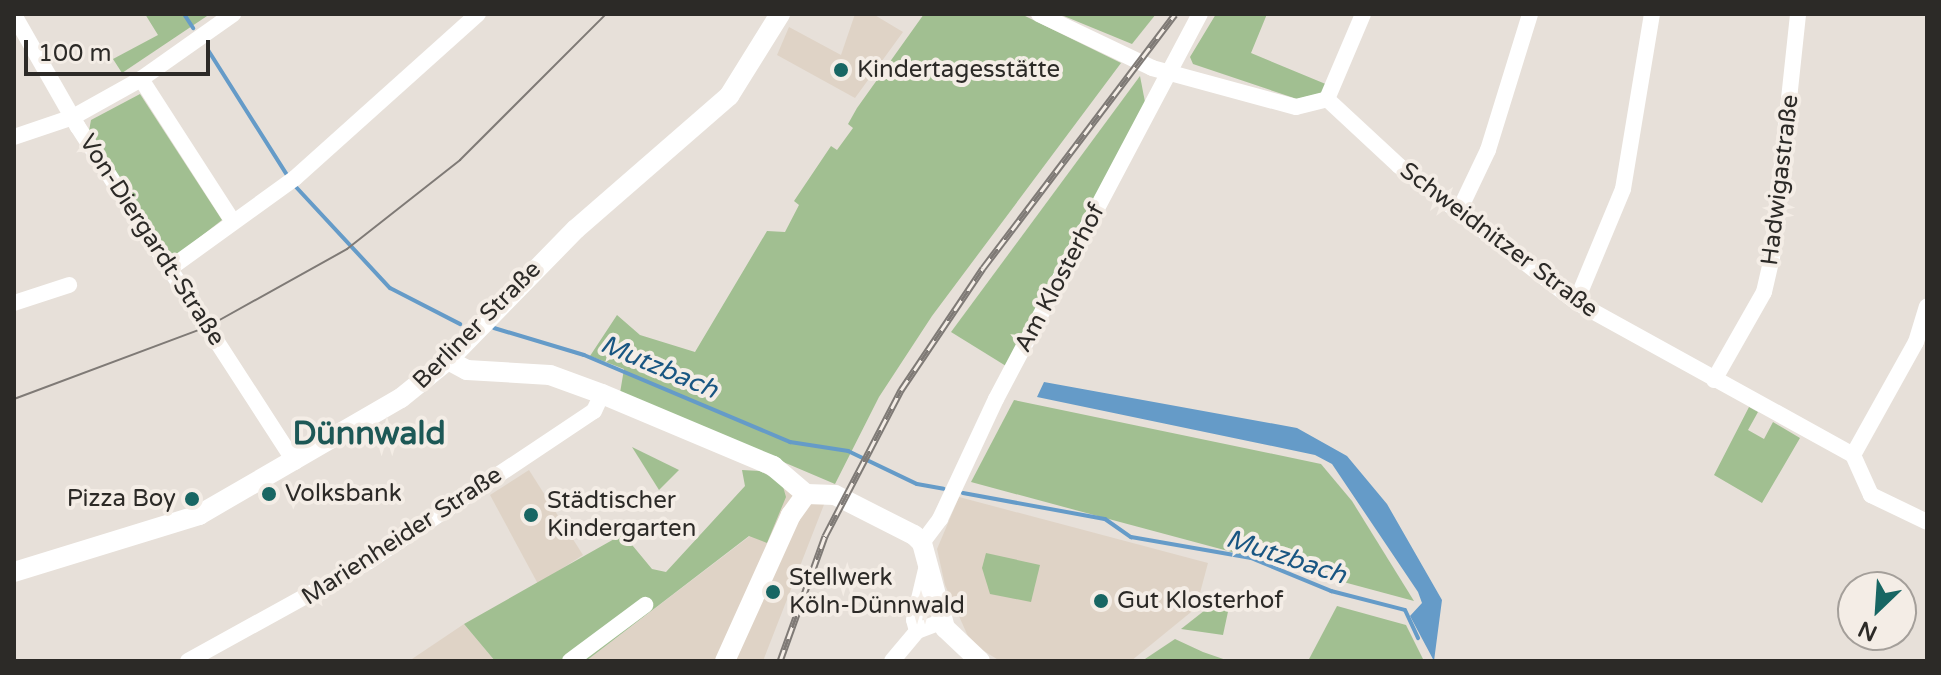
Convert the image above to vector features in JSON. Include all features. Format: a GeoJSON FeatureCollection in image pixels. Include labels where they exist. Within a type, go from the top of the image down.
{"type":"FeatureCollection","features":[{"type":"Feature","properties":{"kind":"main road","name":"Berliner Straße"},"geometry":{"type":"LineString","coordinates":[[14,572],[166,528],[295,462],[401,398],[448,360],[558,245],[729,96],[780,14]]}},
{"type":"Feature","properties":{"kind":"main road"},"geometry":{"type":"LineString","coordinates":[[448,360],[467,370],[550,375],[773,466],[806,494],[835,495],[924,553],[941,622],[953,639],[980,661]]}},
{"type":"Feature","properties":{"kind":"main road"},"geometry":{"type":"LineString","coordinates":[[725,661],[791,515],[806,494]]}},
{"type":"Feature","properties":{"kind":"street"},"geometry":{"type":"LineString","coordinates":[[14,137],[73,117],[141,79],[201,41],[233,14]]}},
{"type":"Feature","properties":{"kind":"street"},"geometry":{"type":"LineString","coordinates":[[169,269],[291,181],[478,14]]}},
{"type":"Feature","properties":{"kind":"street"},"geometry":{"type":"LineString","coordinates":[[1039,14],[1132,58],[1296,107],[1327,99],[1363,14]]}},
{"type":"Feature","properties":{"kind":"street","name":"Am Klosterhof"},"geometry":{"type":"LineString","coordinates":[[917,631],[914,620],[924,553],[996,399],[1200,14]]}},
{"type":"Feature","properties":{"kind":"street"},"geometry":{"type":"LineString","coordinates":[[1458,213],[1488,150],[1530,14]]}},
{"type":"Feature","properties":{"kind":"street"},"geometry":{"type":"LineString","coordinates":[[1576,302],[1623,189],[1652,14]]}},
{"type":"Feature","properties":{"kind":"street","name":"Hadwigastraße"},"geometry":{"type":"LineString","coordinates":[[1714,380],[1764,292],[1772,258],[1798,14]]}},
{"type":"Feature","properties":{"kind":"street","name":"Von-Diergardt-Straße"},"geometry":{"type":"LineString","coordinates":[[14,15],[73,117],[295,462]]}},
{"type":"Feature","properties":{"kind":"street"},"geometry":{"type":"LineString","coordinates":[[141,79],[233,222]]}},
{"type":"Feature","properties":{"kind":"street","name":"Schweidnitzer Straße"},"geometry":{"type":"LineString","coordinates":[[1327,99],[1458,213],[1576,302],[1853,455]]}},
{"type":"Feature","properties":{"kind":"street"},"geometry":{"type":"LineString","coordinates":[[14,303],[69,285]]}},
{"type":"Feature","properties":{"kind":"street"},"geometry":{"type":"LineString","coordinates":[[1927,307],[1916,342],[1853,455],[1871,495],[1927,522]]}},
{"type":"Feature","properties":{"kind":"street","name":"Marienheider Straße"},"geometry":{"type":"LineString","coordinates":[[188,661],[369,561],[594,411],[602,394]]}},
{"type":"Feature","properties":{"kind":"street"},"geometry":{"type":"LineString","coordinates":[[570,661],[645,605]]}},
{"type":"Feature","properties":{"kind":"street"},"geometry":{"type":"LineString","coordinates":[[892,661],[917,631],[941,622]]}},
{"type":"Feature","properties":{"kind":"shaded area","name":"Kindertagesstätte"},"geometry":{"type":"Polygon","coordinates":[[[855,14],[873,14],[903,32],[855,98],[777,55],[789,27],[841,55],[855,14]]]}},
{"type":"Feature","properties":{"kind":"shaded area","name":"Städtischer Kindergarten"},"geometry":{"type":"Polygon","coordinates":[[[529,470],[583,555],[538,584],[490,495],[529,470]]]}},
{"type":"Feature","properties":{"kind":"shaded area"},"geometry":{"type":"Polygon","coordinates":[[[782,483],[825,502],[763,661],[586,661],[750,536],[782,483]]]}},
{"type":"Feature","properties":{"kind":"shaded area","name":"Gut Klosterhof"},"geometry":{"type":"Polygon","coordinates":[[[959,497],[1208,563],[1196,608],[1131,661],[1000,661],[971,643],[945,585],[937,549],[959,497]]]}},
{"type":"Feature","properties":{"kind":"shaded area"},"geometry":{"type":"Polygon","coordinates":[[[464,624],[495,661],[409,661],[464,624]]]}},
{"type":"Feature","properties":{"kind":"green space"},"geometry":{"type":"Polygon","coordinates":[[[145,14],[210,14],[122,73],[113,59],[158,35],[145,14]]]}},
{"type":"Feature","properties":{"kind":"green space"},"geometry":{"type":"Polygon","coordinates":[[[924,14],[1021,14],[1121,63],[932,316],[879,397],[835,484],[620,393],[624,369],[590,356],[617,315],[640,335],[695,352],[767,231],[785,232],[799,205],[794,201],[831,146],[837,150],[853,128],[848,124],[857,108],[924,14]]]}},
{"type":"Feature","properties":{"kind":"green space"},"geometry":{"type":"Polygon","coordinates":[[[1059,14],[1156,14],[1132,44],[1059,14]]]}},
{"type":"Feature","properties":{"kind":"green space"},"geometry":{"type":"Polygon","coordinates":[[[1216,14],[1267,14],[1251,53],[1328,85],[1322,93],[1297,99],[1193,64],[1190,57],[1216,14]]]}},
{"type":"Feature","properties":{"kind":"green space"},"geometry":{"type":"Polygon","coordinates":[[[1140,76],[1145,102],[1006,366],[951,332],[1140,76]]]}},
{"type":"Feature","properties":{"kind":"green space"},"geometry":{"type":"Polygon","coordinates":[[[140,94],[222,220],[177,255],[168,253],[89,131],[91,120],[140,94]]]}},
{"type":"Feature","properties":{"kind":"green space"},"geometry":{"type":"Polygon","coordinates":[[[1014,400],[1321,464],[1352,501],[1414,601],[971,482],[1014,400]]]}},
{"type":"Feature","properties":{"kind":"green space"},"geometry":{"type":"Polygon","coordinates":[[[1749,407],[1758,412],[1748,430],[1764,439],[1773,422],[1800,438],[1762,503],[1714,475],[1749,407]]]}},
{"type":"Feature","properties":{"kind":"green space"},"geometry":{"type":"Polygon","coordinates":[[[632,447],[679,470],[659,490],[632,447]]]}},
{"type":"Feature","properties":{"kind":"green space"},"geometry":{"type":"Polygon","coordinates":[[[742,470],[760,471],[782,483],[786,497],[767,543],[749,536],[586,661],[495,661],[464,624],[623,534],[652,569],[666,572],[745,486],[742,470]]]}},
{"type":"Feature","properties":{"kind":"green space"},"geometry":{"type":"Polygon","coordinates":[[[986,553],[1040,565],[1031,602],[990,594],[982,568],[986,553]]]}},
{"type":"Feature","properties":{"kind":"green space"},"geometry":{"type":"Polygon","coordinates":[[[1214,603],[1229,607],[1223,635],[1181,629],[1214,603]]]}},
{"type":"Feature","properties":{"kind":"green space"},"geometry":{"type":"Polygon","coordinates":[[[1337,606],[1406,625],[1424,661],[1308,661],[1337,606]]]}},
{"type":"Feature","properties":{"kind":"green space"},"geometry":{"type":"Polygon","coordinates":[[[1175,639],[1203,652],[1229,661],[1142,661],[1175,639]]]}},
{"type":"Feature","properties":{"kind":"water"},"geometry":{"type":"Polygon","coordinates":[[[1044,382],[1297,428],[1347,456],[1387,504],[1442,600],[1434,661],[1410,616],[1422,603],[1418,592],[1332,464],[1315,455],[1037,397],[1044,382]]]}},
{"type":"Feature","properties":{"kind":"waterway","name":"Mutzbach"},"geometry":{"type":"LineString","coordinates":[[184,14],[193,28]]}},
{"type":"Feature","properties":{"kind":"waterway","name":"Mutzbach"},"geometry":{"type":"LineString","coordinates":[[208,50],[287,175]]}},
{"type":"Feature","properties":{"kind":"waterway","name":"Mutzbach"},"geometry":{"type":"LineString","coordinates":[[296,187],[390,288],[460,324]]}},
{"type":"Feature","properties":{"kind":"waterway","name":"Mutzbach"},"geometry":{"type":"LineString","coordinates":[[494,328],[584,355],[790,442],[848,451],[917,484],[944,489]]}},
{"type":"Feature","properties":{"kind":"waterway","name":"Mutzbach"},"geometry":{"type":"LineString","coordinates":[[963,493],[1105,519],[1131,537],[1251,558],[1331,591],[1405,610],[1418,638]]}},
{"type":"Feature","properties":{"kind":"tram line"},"geometry":{"type":"LineString","coordinates":[[14,399],[207,327],[347,249],[460,160],[606,14]]}},
{"type":"Feature","properties":{"kind":"railway"},"geometry":{"type":"LineString","coordinates":[[780,661],[825,536],[901,390],[983,268],[1175,14]]}},
{"type":"Feature","properties":{"kind":"place","name":"Kindertagesstätte"},"geometry":{"type":"Point","coordinates":[841,70]}},
{"type":"Feature","properties":{"kind":"place","name":"Volksbank"},"geometry":{"type":"Point","coordinates":[269,494]}},
{"type":"Feature","properties":{"kind":"place","name":"Pizza Boy"},"geometry":{"type":"Point","coordinates":[192,499]}},
{"type":"Feature","properties":{"kind":"place","name":"Städtischer Kindergarten"},"geometry":{"type":"Point","coordinates":[531,515]}},
{"type":"Feature","properties":{"kind":"place","name":"Stellwerk Köln-Dünnwald"},"geometry":{"type":"Point","coordinates":[773,592]}},
{"type":"Feature","properties":{"kind":"place","name":"Gut Klosterhof"},"geometry":{"type":"Point","coordinates":[1101,601]}},
{"type":"Feature","properties":{"kind":"district","name":"Dünnwald"},"geometry":{"type":"Point","coordinates":[369,434]}}]}
